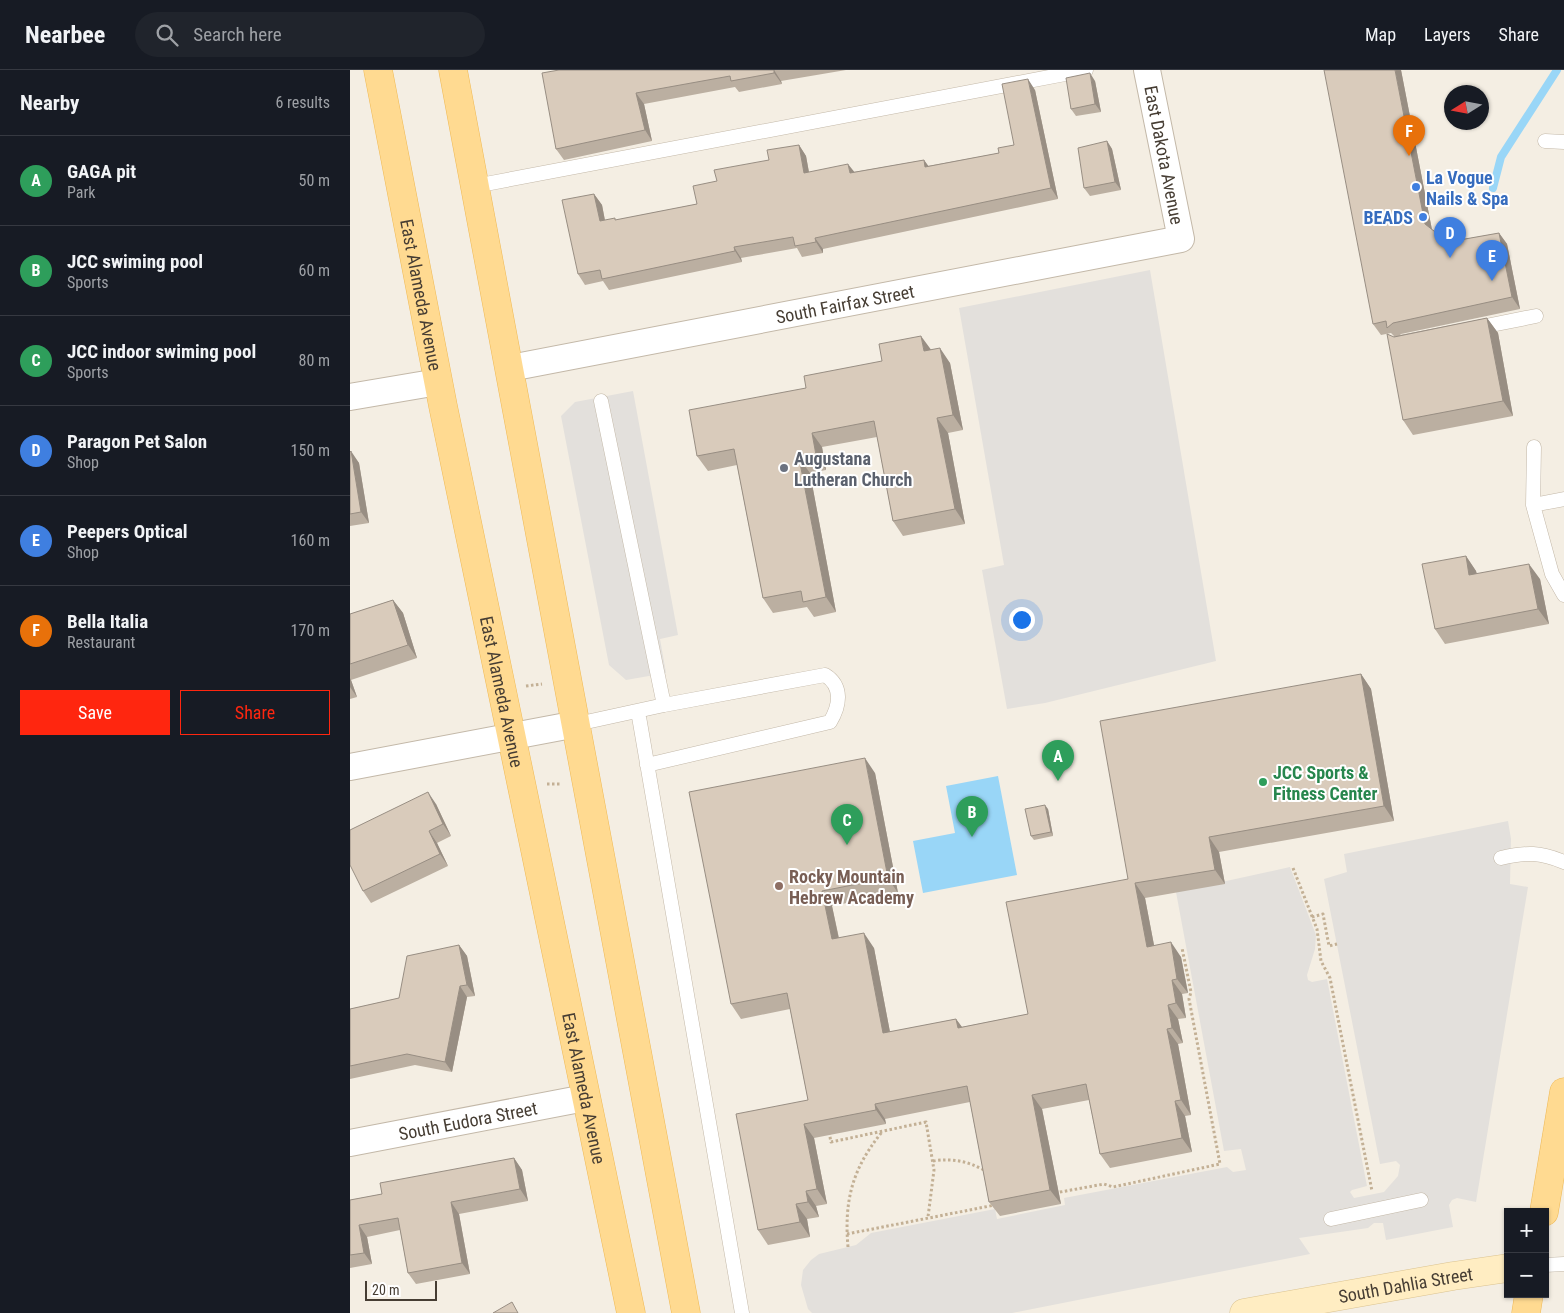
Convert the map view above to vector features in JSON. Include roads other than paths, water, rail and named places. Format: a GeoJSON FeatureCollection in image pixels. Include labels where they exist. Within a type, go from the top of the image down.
{"type":"FeatureCollection","features":[{"type":"Feature","properties":{"kind":"main road","name":"East Alameda Avenue"},"geometry":{"type":"LineString","coordinates":[[378,70],[438,382],[631,1313]]}},
{"type":"Feature","properties":{"kind":"main road"},"geometry":{"type":"LineString","coordinates":[[453,70],[686,1313]]}},
{"type":"Feature","properties":{"kind":"main road"},"geometry":{"type":"LineString","coordinates":[[1546,1208],[1557,1185],[1564,1092]]}},
{"type":"Feature","properties":{"kind":"main road"},"geometry":{"type":"LineString","coordinates":[[1526,1313],[1528,1298]]}},
{"type":"Feature","properties":{"kind":"street","name":"East Dakota Avenue"},"geometry":{"type":"LineString","coordinates":[[1147,70],[1181,239]]}},
{"type":"Feature","properties":{"kind":"street","name":"South Fairfax Street"},"geometry":{"type":"LineString","coordinates":[[510,368],[1181,239]]}},
{"type":"Feature","properties":{"kind":"street"},"geometry":{"type":"LineString","coordinates":[[350,397],[438,382]]}},
{"type":"Feature","properties":{"kind":"street"},"geometry":{"type":"LineString","coordinates":[[350,767],[577,724]]}},
{"type":"Feature","properties":{"kind":"street","name":"South Eudora Street"},"geometry":{"type":"LineString","coordinates":[[350,1143],[585,1098]]}},
{"type":"Feature","properties":{"kind":"street","name":"South Dahlia Street"},"geometry":{"type":"LineString","coordinates":[[1244,1313],[1504,1269]]}},
{"type":"Feature","properties":{"kind":"lane"},"geometry":{"type":"LineString","coordinates":[[475,186],[1086,70]]}},
{"type":"Feature","properties":{"kind":"lane"},"geometry":{"type":"LineString","coordinates":[[1545,141],[1564,142]]}},
{"type":"Feature","properties":{"kind":"lane"},"geometry":{"type":"LineString","coordinates":[[1460,332],[1536,316]]}},
{"type":"Feature","properties":{"kind":"lane"},"geometry":{"type":"LineString","coordinates":[[601,400],[664,705]]}},
{"type":"Feature","properties":{"kind":"lane"},"geometry":{"type":"LineString","coordinates":[[1534,447],[1533,505],[1552,574],[1564,595]]}},
{"type":"Feature","properties":{"kind":"lane"},"geometry":{"type":"LineString","coordinates":[[1533,505],[1564,499]]}},
{"type":"Feature","properties":{"kind":"lane"},"geometry":{"type":"LineString","coordinates":[[577,724],[664,705],[824,675],[832,680],[838,690],[838,710],[830,722],[647,765]]}},
{"type":"Feature","properties":{"kind":"lane"},"geometry":{"type":"LineString","coordinates":[[638,711],[742,1313]]}},
{"type":"Feature","properties":{"kind":"lane"},"geometry":{"type":"LineString","coordinates":[[1501,858],[1520,853],[1544,854],[1564,862]]}},
{"type":"Feature","properties":{"kind":"lane"},"geometry":{"type":"LineString","coordinates":[[1331,1219],[1421,1200]]}},
{"type":"Feature","properties":{"kind":"lane"},"geometry":{"type":"LineString","coordinates":[[1549,1265],[1564,1264]]}},
{"type":"Feature","properties":{"kind":"water"},"geometry":{"type":"Polygon","coordinates":[[[998,776],[1017,875],[923,893],[913,841],[955,833],[946,786],[998,776]]]}},
{"type":"Feature","properties":{"kind":"waterway"},"geometry":{"type":"LineString","coordinates":[[1493,188],[1501,157],[1557,70]]}},
{"type":"Feature","properties":{"kind":"place","name":"Bella Italia"},"geometry":{"type":"Point","coordinates":[1409,156]}},
{"type":"Feature","properties":{"kind":"place","name":"La Vogue Nails & Spa"},"geometry":{"type":"Point","coordinates":[1416,187]}},
{"type":"Feature","properties":{"kind":"place","name":"BEADS"},"geometry":{"type":"Point","coordinates":[1423,217]}},
{"type":"Feature","properties":{"kind":"place","name":"Paragon Pet Salon"},"geometry":{"type":"Point","coordinates":[1450,258]}},
{"type":"Feature","properties":{"kind":"place","name":"Peepers Optical"},"geometry":{"type":"Point","coordinates":[1492,281]}},
{"type":"Feature","properties":{"kind":"place","name":"Augustana Lutheran Church"},"geometry":{"type":"Point","coordinates":[784,468]}},
{"type":"Feature","properties":{"kind":"place","name":"GAGA pit"},"geometry":{"type":"Point","coordinates":[1058,781]}},
{"type":"Feature","properties":{"kind":"place","name":"JCC Sports & Fitness Center"},"geometry":{"type":"Point","coordinates":[1263,782]}},
{"type":"Feature","properties":{"kind":"place","name":"JCC swiming pool"},"geometry":{"type":"Point","coordinates":[972,837]}},
{"type":"Feature","properties":{"kind":"place","name":"JCC indoor swiming pool"},"geometry":{"type":"Point","coordinates":[847,845]}},
{"type":"Feature","properties":{"kind":"place","name":"Rocky Mountain Hebrew Academy"},"geometry":{"type":"Point","coordinates":[779,886]}}]}
